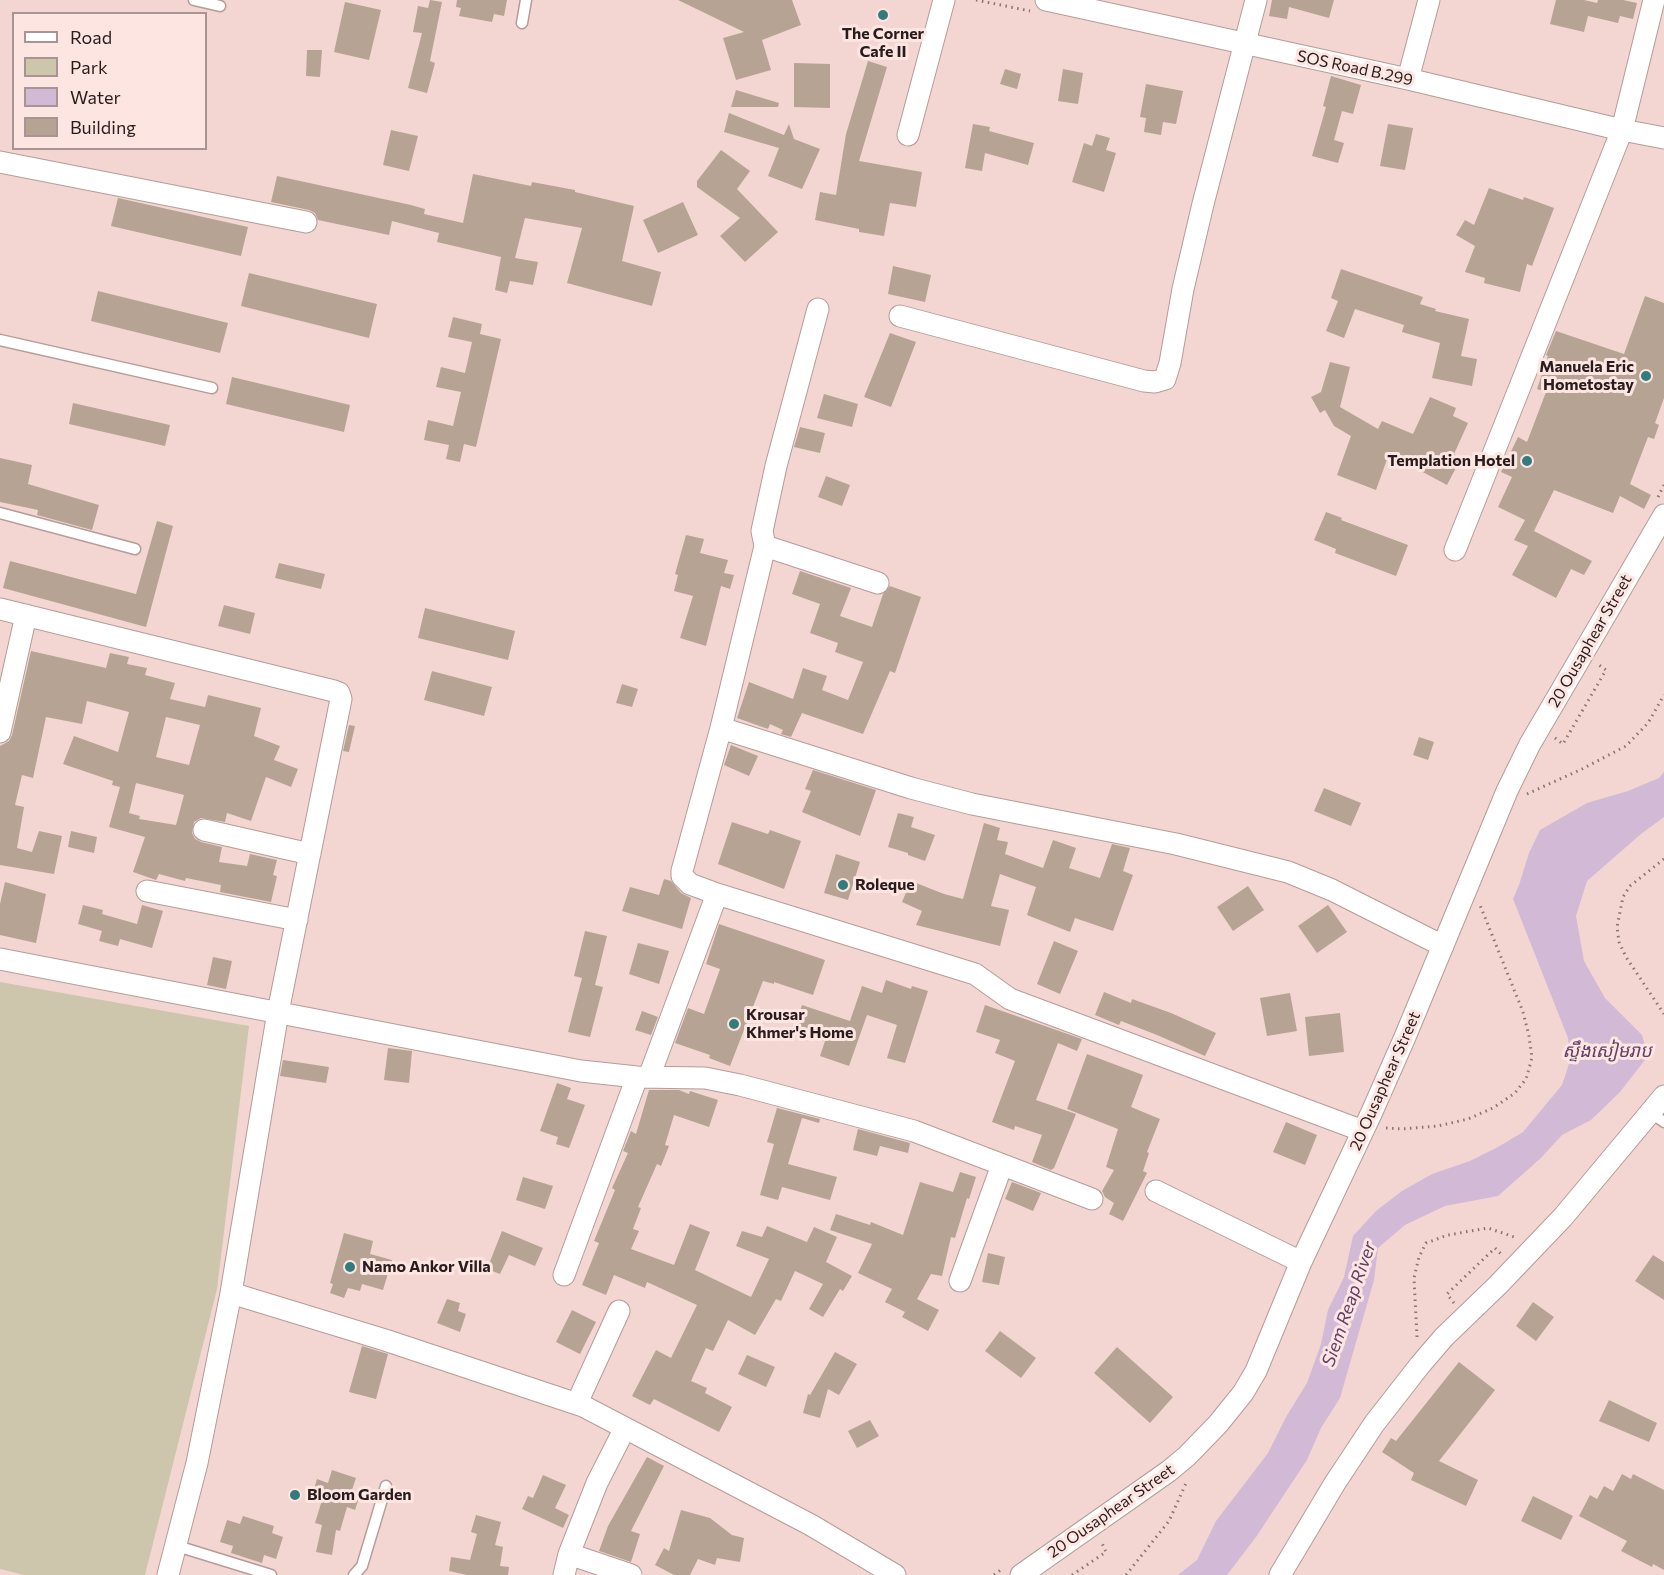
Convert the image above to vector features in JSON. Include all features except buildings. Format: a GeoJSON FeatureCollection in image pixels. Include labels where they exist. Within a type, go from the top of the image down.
{"type":"FeatureCollection","features":[{"type":"Feature","properties":{"kind":"street"},"geometry":{"type":"LineString","coordinates":[[908,135],[944,0]]}},
{"type":"Feature","properties":{"kind":"street","name":"SOS Road B.299"},"geometry":{"type":"LineString","coordinates":[[1046,0],[1664,138]]}},
{"type":"Feature","properties":{"kind":"street"},"geometry":{"type":"LineString","coordinates":[[900,316],[1144,381],[1155,382],[1165,379],[1203,204],[1256,0]]}},
{"type":"Feature","properties":{"kind":"street"},"geometry":{"type":"LineString","coordinates":[[1408,79],[1429,0]]}},
{"type":"Feature","properties":{"kind":"street"},"geometry":{"type":"LineString","coordinates":[[1455,550],[1622,130],[1654,0]]}},
{"type":"Feature","properties":{"kind":"street"},"geometry":{"type":"LineString","coordinates":[[0,162],[306,222]]}},
{"type":"Feature","properties":{"kind":"street"},"geometry":{"type":"LineString","coordinates":[[818,309],[776,466],[762,531],[765,546],[682,876],[690,884],[717,894],[975,974],[1010,999],[1371,1129]]}},
{"type":"Feature","properties":{"kind":"street","name":"20 Ousaphear Street"},"geometry":{"type":"LineString","coordinates":[[1012,1572],[1148,1488],[1187,1456],[1218,1424],[1243,1393],[1256,1371],[1301,1262],[1371,1129],[1405,1037],[1491,828],[1530,744],[1658,511]]}},
{"type":"Feature","properties":{"kind":"street"},"geometry":{"type":"LineString","coordinates":[[765,546],[878,583]]}},
{"type":"Feature","properties":{"kind":"street"},"geometry":{"type":"LineString","coordinates":[[0,609],[339,693],[341,699],[278,1012],[231,1293],[197,1463],[168,1575]]}},
{"type":"Feature","properties":{"kind":"street"},"geometry":{"type":"LineString","coordinates":[[0,732],[26,615]]}},
{"type":"Feature","properties":{"kind":"street"},"geometry":{"type":"LineString","coordinates":[[721,728],[910,788],[972,804],[1176,844],[1288,872],[1332,890],[1443,946]]}},
{"type":"Feature","properties":{"kind":"street"},"geometry":{"type":"LineString","coordinates":[[204,830],[310,854]]}},
{"type":"Feature","properties":{"kind":"street"},"geometry":{"type":"LineString","coordinates":[[147,891],[297,920]]}},
{"type":"Feature","properties":{"kind":"street"},"geometry":{"type":"LineString","coordinates":[[564,1275],[717,894]]}},
{"type":"Feature","properties":{"kind":"street"},"geometry":{"type":"LineString","coordinates":[[0,958],[581,1071],[643,1077],[705,1078],[740,1085],[914,1131],[1092,1199]]}},
{"type":"Feature","properties":{"kind":"street"},"geometry":{"type":"LineString","coordinates":[[1280,1575],[1335,1483],[1374,1424],[1420,1365],[1444,1337],[1658,1118],[1664,1096]]}},
{"type":"Feature","properties":{"kind":"street"},"geometry":{"type":"LineString","coordinates":[[960,1281],[1002,1165]]}},
{"type":"Feature","properties":{"kind":"street"},"geometry":{"type":"LineString","coordinates":[[1156,1191],[1301,1262]]}},
{"type":"Feature","properties":{"kind":"street"},"geometry":{"type":"LineString","coordinates":[[231,1293],[577,1403],[790,1514],[895,1575]]}},
{"type":"Feature","properties":{"kind":"street"},"geometry":{"type":"LineString","coordinates":[[577,1403],[619,1311]]}},
{"type":"Feature","properties":{"kind":"street"},"geometry":{"type":"LineString","coordinates":[[564,1575],[569,1554],[597,1483],[626,1428]]}},
{"type":"Feature","properties":{"kind":"street"},"geometry":{"type":"LineString","coordinates":[[569,1554],[632,1575]]}},
{"type":"Feature","properties":{"kind":"lane"},"geometry":{"type":"LineString","coordinates":[[194,0],[220,6]]}},
{"type":"Feature","properties":{"kind":"lane"},"geometry":{"type":"LineString","coordinates":[[522,23],[526,0]]}},
{"type":"Feature","properties":{"kind":"lane"},"geometry":{"type":"LineString","coordinates":[[0,340],[212,387]]}},
{"type":"Feature","properties":{"kind":"lane"},"geometry":{"type":"LineString","coordinates":[[0,513],[135,549]]}},
{"type":"Feature","properties":{"kind":"lane"},"geometry":{"type":"LineString","coordinates":[[354,1575],[362,1566],[386,1486]]}},
{"type":"Feature","properties":{"kind":"lane"},"geometry":{"type":"LineString","coordinates":[[177,1546],[272,1575]]}},
{"type":"Feature","properties":{"kind":"path"},"geometry":{"type":"LineString","coordinates":[[1658,511],[1664,485]]}},
{"type":"Feature","properties":{"kind":"path"},"geometry":{"type":"LineString","coordinates":[[1517,799],[1626,746],[1648,723],[1664,695]]}},
{"type":"Feature","properties":{"kind":"path"},"geometry":{"type":"LineString","coordinates":[[1664,859],[1630,886],[1623,897],[1617,927],[1619,942],[1626,957],[1664,1014]]}},
{"type":"Feature","properties":{"kind":"path"},"geometry":{"type":"LineString","coordinates":[[1371,1129],[1438,1126],[1468,1119],[1492,1108],[1515,1093],[1526,1079],[1532,1058],[1525,1020],[1483,908],[1479,903]]}},
{"type":"Feature","properties":{"kind":"path"},"geometry":{"type":"LineString","coordinates":[[1417,1348],[1414,1278],[1419,1257],[1426,1243],[1448,1235],[1488,1228],[1508,1233],[1524,1241]]}},
{"type":"Feature","properties":{"kind":"path"},"geometry":{"type":"LineString","coordinates":[[1126,1575],[1169,1521],[1188,1476]]}},
{"type":"Feature","properties":{"kind":"path"},"geometry":{"type":"LineString","coordinates":[[994,1575],[1012,1572]]}},
{"type":"Feature","properties":{"kind":"green space"},"geometry":{"type":"Polygon","coordinates":[[[0,982],[249,1026],[217,1289],[145,1575],[24,1575],[0,1569],[0,982]]]}},
{"type":"Feature","properties":{"kind":"water","name":"ស្ទឹងសៀមរាប"},"geometry":{"type":"Polygon","coordinates":[[[1664,772],[1664,817],[1587,881],[1576,916],[1584,961],[1605,998],[1642,1035],[1648,1056],[1620,1092],[1591,1120],[1562,1135],[1541,1158],[1498,1196],[1445,1206],[1405,1225],[1378,1248],[1374,1280],[1340,1398],[1321,1428],[1307,1460],[1256,1537],[1227,1575],[1178,1575],[1197,1560],[1216,1521],[1268,1453],[1307,1383],[1321,1344],[1328,1310],[1344,1277],[1353,1236],[1376,1211],[1402,1191],[1432,1174],[1470,1161],[1523,1132],[1562,1085],[1571,1058],[1568,1038],[1513,899],[1529,853],[1540,830],[1587,803],[1628,791],[1659,778],[1664,772]]]}},
{"type":"Feature","properties":{"kind":"place","name":"The Corner Cafe II"},"geometry":{"type":"Point","coordinates":[883,15]}},
{"type":"Feature","properties":{"kind":"place","name":"Manuela Eric Hometostay"},"geometry":{"type":"Point","coordinates":[1646,376]}},
{"type":"Feature","properties":{"kind":"place","name":"Templation Hotel"},"geometry":{"type":"Point","coordinates":[1527,461]}},
{"type":"Feature","properties":{"kind":"place","name":"Roleque"},"geometry":{"type":"Point","coordinates":[843,885]}},
{"type":"Feature","properties":{"kind":"place","name":"Krousar Khmer's Home"},"geometry":{"type":"Point","coordinates":[734,1024]}},
{"type":"Feature","properties":{"kind":"place","name":"Namo Ankor Villa"},"geometry":{"type":"Point","coordinates":[350,1267]}},
{"type":"Feature","properties":{"kind":"place","name":"Bloom Garden"},"geometry":{"type":"Point","coordinates":[295,1495]}},
{"type":"Feature","properties":{"kind":"water label","name":"Siem Reap River"},"geometry":{"type":"Point","coordinates":[1349,1304]}}]}
